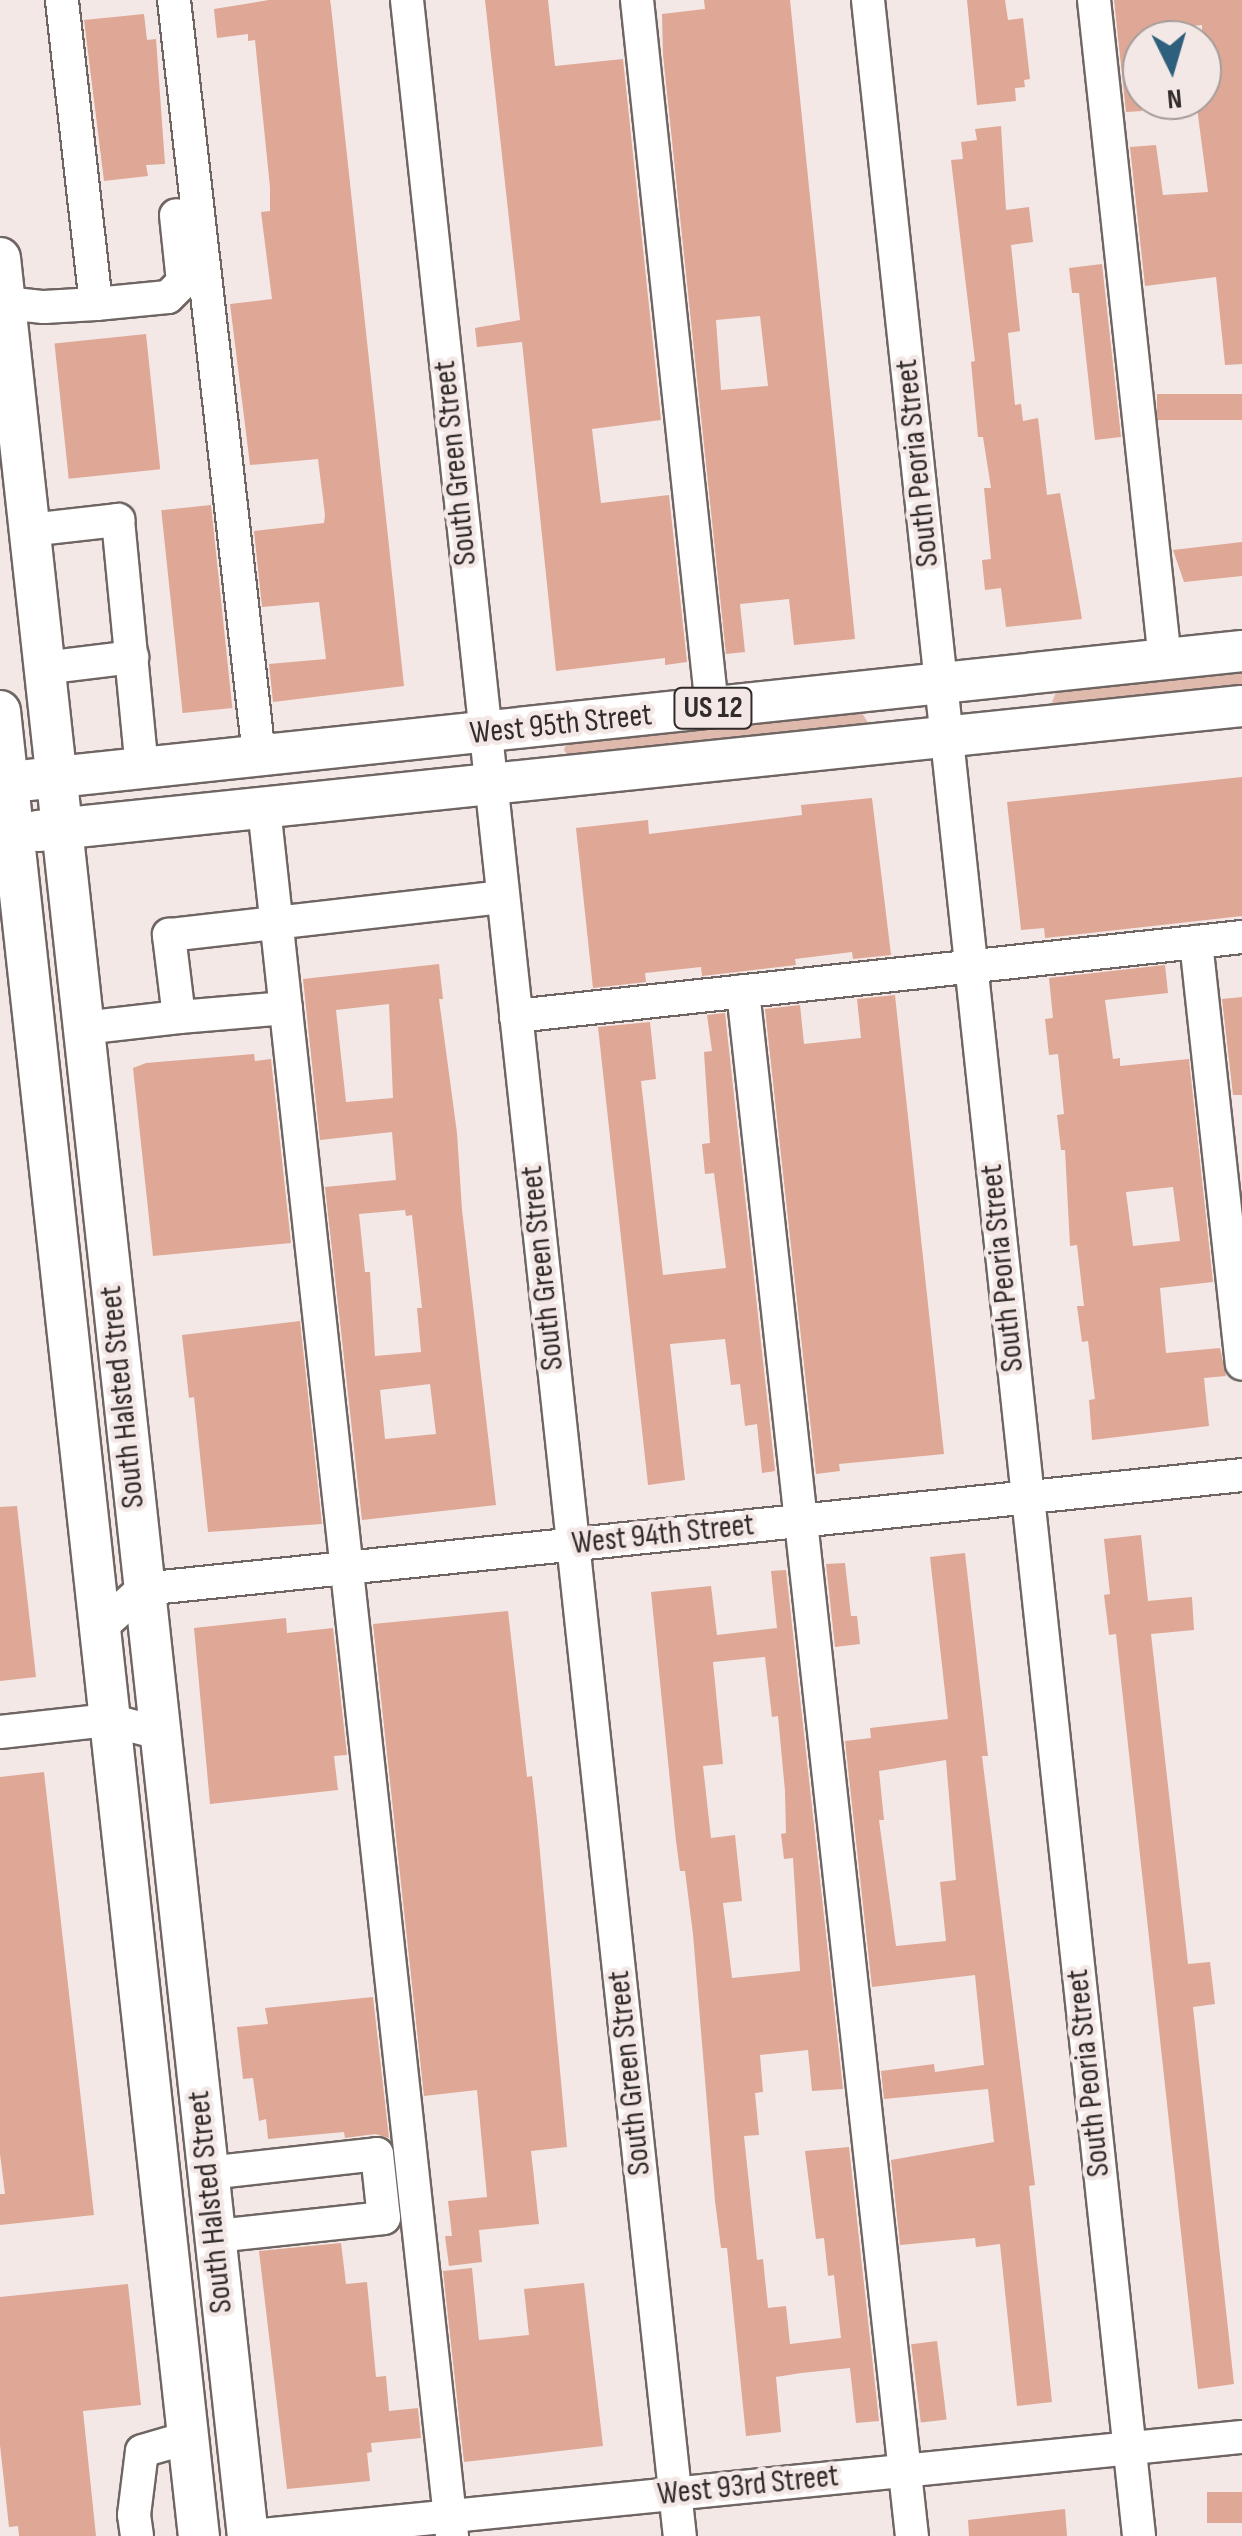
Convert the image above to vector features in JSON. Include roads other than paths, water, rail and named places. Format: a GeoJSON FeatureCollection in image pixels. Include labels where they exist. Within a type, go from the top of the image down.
{"type":"FeatureCollection","features":[{"type":"Feature","properties":{"kind":"main road","name":"South Halsted Street"},"geometry":{"type":"LineString","coordinates":[[0,258],[143,1589],[251,2536]]}},
{"type":"Feature","properties":{"kind":"main road","name":"West 95th Street"},"geometry":{"type":"LineString","coordinates":[[4,782],[1242,652]]}},
{"type":"Feature","properties":{"kind":"main road","name":"West 95th Street"},"geometry":{"type":"LineString","coordinates":[[7,834],[1242,706]]}},
{"type":"Feature","properties":{"kind":"main road","name":"South Halsted Street"},"geometry":{"type":"LineString","coordinates":[[0,711],[7,834],[100,1629],[198,2536]]}},
{"type":"Feature","properties":{"kind":"street"},"geometry":{"type":"LineString","coordinates":[[62,0],[96,304]]}},
{"type":"Feature","properties":{"kind":"street"},"geometry":{"type":"LineString","coordinates":[[5,303],[44,307],[168,297],[182,282],[154,0]]}},
{"type":"Feature","properties":{"kind":"street"},"geometry":{"type":"LineString","coordinates":[[174,0],[259,756]]}},
{"type":"Feature","properties":{"kind":"street","name":"South Green Street"},"geometry":{"type":"LineString","coordinates":[[407,0],[680,2536]]}},
{"type":"Feature","properties":{"kind":"street"},"geometry":{"type":"LineString","coordinates":[[636,0],[712,708]]}},
{"type":"Feature","properties":{"kind":"street","name":"South Peoria Street"},"geometry":{"type":"LineString","coordinates":[[868,0],[1139,2536]]}},
{"type":"Feature","properties":{"kind":"street"},"geometry":{"type":"LineString","coordinates":[[1094,0],[1164,660]]}},
{"type":"Feature","properties":{"kind":"street"},"geometry":{"type":"LineString","coordinates":[[29,530],[118,520],[142,768]]}},
{"type":"Feature","properties":{"kind":"street"},"geometry":{"type":"LineString","coordinates":[[44,668],[132,658]]}},
{"type":"Feature","properties":{"kind":"street"},"geometry":{"type":"LineString","coordinates":[[264,808],[451,2526]]}},
{"type":"Feature","properties":{"kind":"street"},"geometry":{"type":"LineString","coordinates":[[179,1017],[169,934],[503,897]]}},
{"type":"Feature","properties":{"kind":"street"},"geometry":{"type":"LineString","coordinates":[[516,1016],[1242,937]]}},
{"type":"Feature","properties":{"kind":"street"},"geometry":{"type":"LineString","coordinates":[[1196,942],[1242,1364]]}},
{"type":"Feature","properties":{"kind":"street"},"geometry":{"type":"LineString","coordinates":[[743,991],[912,2536]]}},
{"type":"Feature","properties":{"kind":"street"},"geometry":{"type":"LineString","coordinates":[[83,1028],[286,1008]]}},
{"type":"Feature","properties":{"kind":"street","name":"West 94th Street"},"geometry":{"type":"LineString","coordinates":[[143,1589],[1242,1475]]}},
{"type":"Feature","properties":{"kind":"street"},"geometry":{"type":"LineString","coordinates":[[100,1629],[143,1589]]}},
{"type":"Feature","properties":{"kind":"street"},"geometry":{"type":"LineString","coordinates":[[0,1732],[109,1720],[159,1733]]}},
{"type":"Feature","properties":{"kind":"street"},"geometry":{"type":"LineString","coordinates":[[208,2173],[377,2154],[384,2218],[215,2236]]}},
{"type":"Feature","properties":{"kind":"street","name":"West 93rd Street"},"geometry":{"type":"LineString","coordinates":[[251,2536],[451,2526],[675,2494],[1242,2436]]}},
{"type":"Feature","properties":{"kind":"street"},"geometry":{"type":"LineString","coordinates":[[136,2536],[142,2451],[187,2438]]}}]}
